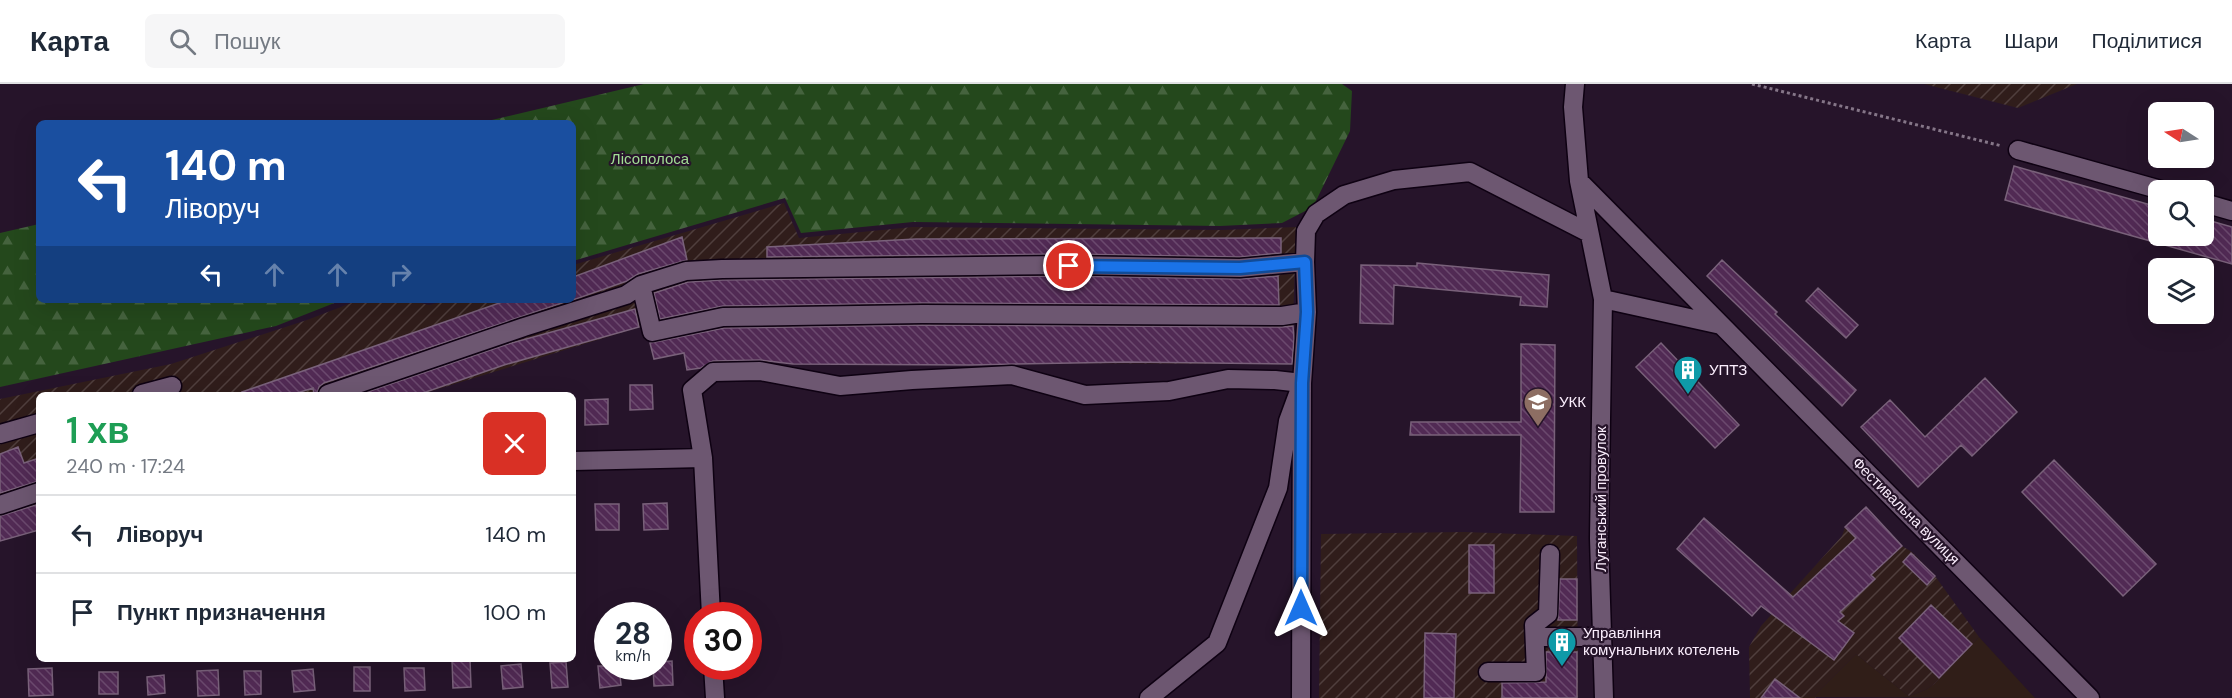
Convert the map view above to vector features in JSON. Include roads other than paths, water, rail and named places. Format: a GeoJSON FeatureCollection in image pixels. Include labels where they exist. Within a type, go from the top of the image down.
{"type":"FeatureCollection","features":[{"type":"Feature","properties":{"kind":"street"},"geometry":{"type":"LineString","coordinates":[[1575,84],[1573,106],[1579,181],[1602,299],[1722,325]]}},
{"type":"Feature","properties":{"kind":"street"},"geometry":{"type":"LineString","coordinates":[[2018,150],[2148,186]]}},
{"type":"Feature","properties":{"kind":"street"},"geometry":{"type":"LineString","coordinates":[[1301,698],[1302,383],[1307,312],[1305,262],[1306,231],[1316,214],[1344,195],[1394,180],[1470,172],[1589,233]]}},
{"type":"Feature","properties":{"kind":"street","name":"Фестивальна вулиця"},"geometry":{"type":"LineString","coordinates":[[1579,181],[2090,698]]}},
{"type":"Feature","properties":{"kind":"street"},"geometry":{"type":"LineString","coordinates":[[2214,206],[2232,211]]}},
{"type":"Feature","properties":{"kind":"street"},"geometry":{"type":"LineString","coordinates":[[334,392],[626,295],[641,285],[686,271],[722,268],[1057,266],[1240,268],[1305,262]]}},
{"type":"Feature","properties":{"kind":"street"},"geometry":{"type":"LineString","coordinates":[[641,285],[652,332],[723,317],[922,314],[1281,316],[1307,312]]}},
{"type":"Feature","properties":{"kind":"street","name":"Луганський провулок"},"geometry":{"type":"LineString","coordinates":[[1602,299],[1599,538],[1604,698]]}},
{"type":"Feature","properties":{"kind":"street"},"geometry":{"type":"LineString","coordinates":[[710,602],[703,458],[692,390],[713,372],[760,371],[840,386],[1012,375],[1084,395],[1169,391],[1228,379],[1302,383]]}},
{"type":"Feature","properties":{"kind":"street"},"geometry":{"type":"LineString","coordinates":[[1149,698],[1217,643],[1278,488],[1288,422],[1302,383]]}},
{"type":"Feature","properties":{"kind":"street"},"geometry":{"type":"LineString","coordinates":[[150,392],[172,386]]}},
{"type":"Feature","properties":{"kind":"street"},"geometry":{"type":"LineString","coordinates":[[0,434],[36,424]]}},
{"type":"Feature","properties":{"kind":"street"},"geometry":{"type":"LineString","coordinates":[[576,460],[703,458]]}},
{"type":"Feature","properties":{"kind":"street"},"geometry":{"type":"LineString","coordinates":[[0,505],[36,493]]}},
{"type":"Feature","properties":{"kind":"street"},"geometry":{"type":"LineString","coordinates":[[1488,672],[1536,672],[1534,625],[1548,614],[1550,554]]}},
{"type":"Feature","properties":{"kind":"street"},"geometry":{"type":"LineString","coordinates":[[1535,637],[1602,637]]}},
{"type":"Feature","properties":{"kind":"street"},"geometry":{"type":"LineString","coordinates":[[714,680],[715,698]]}},
{"type":"Feature","properties":{"kind":"place","name":"УПТЗ"},"geometry":{"type":"Point","coordinates":[1688,396]}},
{"type":"Feature","properties":{"kind":"place","name":"УКК"},"geometry":{"type":"Point","coordinates":[1538,428]}},
{"type":"Feature","properties":{"kind":"place","name":"Управління комунальних котелень"},"geometry":{"type":"Point","coordinates":[1562,668]}},
{"type":"Feature","properties":{"kind":"park label","name":"Лісополоса"},"geometry":{"type":"Point","coordinates":[650,159]}}]}
